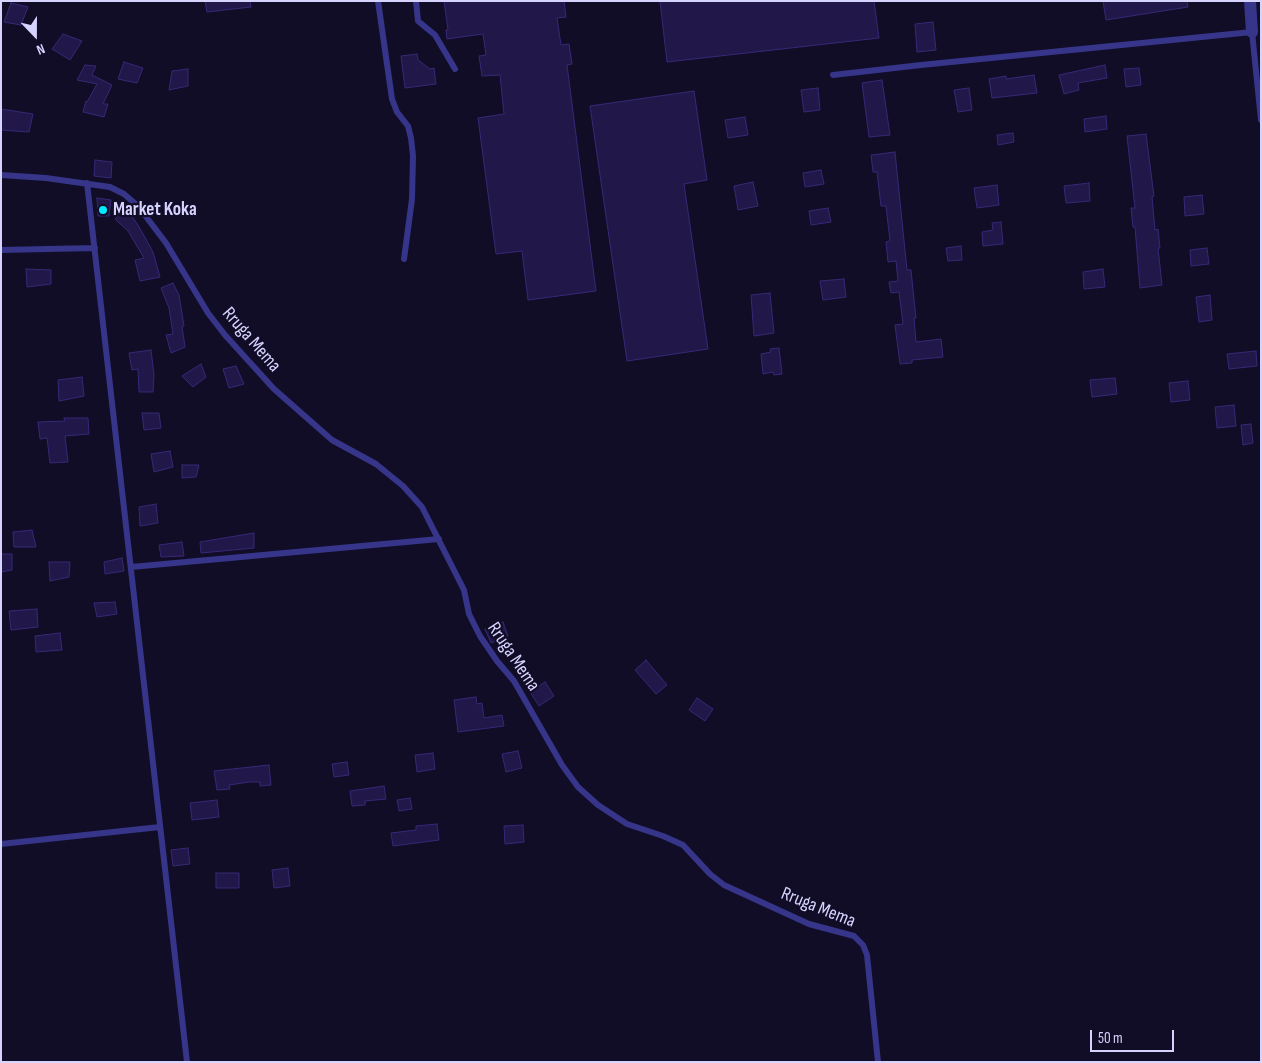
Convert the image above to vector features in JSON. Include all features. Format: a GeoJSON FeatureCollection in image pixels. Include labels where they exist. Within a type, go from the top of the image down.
{"type":"FeatureCollection","features":[{"type":"Feature","properties":{"kind":"street"},"geometry":{"type":"LineString","coordinates":[[1250,1],[1252,32]]}},
{"type":"Feature","properties":{"kind":"lane"},"geometry":{"type":"LineString","coordinates":[[378,1],[392,99],[397,112],[408,126],[413,156],[412,199],[404,259]]}},
{"type":"Feature","properties":{"kind":"lane"},"geometry":{"type":"LineString","coordinates":[[416,1],[418,21],[435,35],[455,69]]}},
{"type":"Feature","properties":{"kind":"lane"},"geometry":{"type":"LineString","coordinates":[[833,75],[1252,32],[1261,120]]}},
{"type":"Feature","properties":{"kind":"lane","name":"Rruga Mema"},"geometry":{"type":"LineString","coordinates":[[1,174],[110,187],[124,194],[138,206],[166,243],[208,312],[274,389],[332,440],[376,464],[403,486],[422,507],[464,590],[469,614],[480,636],[497,661],[514,681],[562,765],[578,787],[598,805],[627,824],[683,845],[710,874],[724,885],[809,924],[854,936],[863,945],[867,955],[878,1062]]}},
{"type":"Feature","properties":{"kind":"lane"},"geometry":{"type":"LineString","coordinates":[[87,183],[186,1062]]}},
{"type":"Feature","properties":{"kind":"lane"},"geometry":{"type":"LineString","coordinates":[[1,250],[95,248]]}},
{"type":"Feature","properties":{"kind":"lane"},"geometry":{"type":"LineString","coordinates":[[131,567],[439,539]]}},
{"type":"Feature","properties":{"kind":"lane"},"geometry":{"type":"LineString","coordinates":[[1,844],[160,827]]}},
{"type":"Feature","properties":{"kind":"building"},"geometry":{"type":"Polygon","coordinates":[[[205,1],[250,1],[251,7],[207,12],[205,1]]]}},
{"type":"Feature","properties":{"kind":"building"},"geometry":{"type":"Polygon","coordinates":[[[444,1],[564,1],[566,17],[557,18],[561,45],[569,44],[572,64],[567,65],[596,291],[528,300],[522,251],[496,254],[478,118],[504,114],[500,75],[482,76],[479,56],[486,55],[483,34],[447,39],[446,30],[448,30],[444,1]]]}},
{"type":"Feature","properties":{"kind":"building"},"geometry":{"type":"Polygon","coordinates":[[[660,1],[874,1],[879,38],[667,62],[660,1]]]}},
{"type":"Feature","properties":{"kind":"building"},"geometry":{"type":"Polygon","coordinates":[[[1103,1],[1187,1],[1188,7],[1106,20],[1103,1]]]}},
{"type":"Feature","properties":{"kind":"building"},"geometry":{"type":"Polygon","coordinates":[[[11,3],[28,7],[21,25],[4,22],[11,3]]]}},
{"type":"Feature","properties":{"kind":"building"},"geometry":{"type":"Polygon","coordinates":[[[933,22],[936,50],[917,52],[915,24],[933,22]]]}},
{"type":"Feature","properties":{"kind":"building"},"geometry":{"type":"Polygon","coordinates":[[[63,34],[82,41],[70,60],[52,49],[63,34]]]}},
{"type":"Feature","properties":{"kind":"building"},"geometry":{"type":"Polygon","coordinates":[[[417,54],[418,60],[430,69],[434,68],[436,84],[405,88],[401,56],[417,54]]]}},
{"type":"Feature","properties":{"kind":"building"},"geometry":{"type":"Polygon","coordinates":[[[124,62],[143,68],[137,83],[118,79],[124,62]]]}},
{"type":"Feature","properties":{"kind":"building"},"geometry":{"type":"Polygon","coordinates":[[[85,65],[96,66],[92,75],[112,85],[103,104],[108,104],[104,117],[83,112],[86,101],[97,84],[77,80],[85,65]]]}},
{"type":"Feature","properties":{"kind":"building"},"geometry":{"type":"Polygon","coordinates":[[[1105,65],[1107,78],[1078,83],[1079,90],[1064,94],[1059,75],[1105,65]]]}},
{"type":"Feature","properties":{"kind":"building"},"geometry":{"type":"Polygon","coordinates":[[[1139,68],[1141,85],[1126,87],[1124,69],[1139,68]]]}},
{"type":"Feature","properties":{"kind":"building"},"geometry":{"type":"Polygon","coordinates":[[[188,69],[188,86],[169,90],[172,71],[188,69]]]}},
{"type":"Feature","properties":{"kind":"building"},"geometry":{"type":"Polygon","coordinates":[[[1034,75],[1037,93],[992,98],[989,79],[1006,76],[1006,79],[1034,75]]]}},
{"type":"Feature","properties":{"kind":"building"},"geometry":{"type":"Polygon","coordinates":[[[882,80],[890,135],[869,137],[862,83],[882,80]]]}},
{"type":"Feature","properties":{"kind":"building"},"geometry":{"type":"Polygon","coordinates":[[[818,88],[820,110],[804,112],[801,90],[818,88]]]}},
{"type":"Feature","properties":{"kind":"building"},"geometry":{"type":"Polygon","coordinates":[[[969,88],[972,110],[958,112],[954,90],[969,88]]]}},
{"type":"Feature","properties":{"kind":"building"},"geometry":{"type":"Polygon","coordinates":[[[694,91],[707,180],[684,184],[708,349],[627,361],[590,106],[694,91]]]}},
{"type":"Feature","properties":{"kind":"building"},"geometry":{"type":"Polygon","coordinates":[[[1,109],[33,114],[29,132],[1,130],[1,109]]]}},
{"type":"Feature","properties":{"kind":"building"},"geometry":{"type":"Polygon","coordinates":[[[1106,116],[1107,129],[1085,132],[1084,119],[1106,116]]]}},
{"type":"Feature","properties":{"kind":"building"},"geometry":{"type":"Polygon","coordinates":[[[745,117],[748,135],[728,138],[725,120],[745,117]]]}},
{"type":"Feature","properties":{"kind":"building"},"geometry":{"type":"Polygon","coordinates":[[[1013,133],[1014,142],[998,145],[997,135],[1013,133]]]}},
{"type":"Feature","properties":{"kind":"building"},"geometry":{"type":"Polygon","coordinates":[[[1146,134],[1154,196],[1152,197],[1155,230],[1158,229],[1162,285],[1140,288],[1135,227],[1133,227],[1131,208],[1135,208],[1127,136],[1146,134]]]}},
{"type":"Feature","properties":{"kind":"building"},"geometry":{"type":"Polygon","coordinates":[[[895,152],[907,270],[911,270],[916,318],[914,318],[916,342],[941,339],[943,357],[912,360],[912,363],[900,364],[895,325],[903,324],[899,292],[891,293],[889,282],[898,281],[896,261],[888,262],[886,242],[890,241],[886,206],[881,206],[877,172],[873,172],[871,155],[895,152]]]}},
{"type":"Feature","properties":{"kind":"building"},"geometry":{"type":"Polygon","coordinates":[[[95,160],[112,162],[111,178],[94,176],[95,160]]]}},
{"type":"Feature","properties":{"kind":"building"},"geometry":{"type":"Polygon","coordinates":[[[821,170],[824,184],[805,187],[803,173],[821,170]]]}},
{"type":"Feature","properties":{"kind":"building"},"geometry":{"type":"Polygon","coordinates":[[[753,182],[758,206],[738,210],[734,186],[753,182]]]}},
{"type":"Feature","properties":{"kind":"building"},"geometry":{"type":"Polygon","coordinates":[[[1089,183],[1090,201],[1066,203],[1064,186],[1089,183]]]}},
{"type":"Feature","properties":{"kind":"building"},"geometry":{"type":"Polygon","coordinates":[[[997,185],[999,205],[977,208],[974,188],[997,185]]]}},
{"type":"Feature","properties":{"kind":"building"},"geometry":{"type":"Polygon","coordinates":[[[1202,195],[1204,214],[1185,216],[1184,197],[1202,195]]]}},
{"type":"Feature","properties":{"kind":"building"},"geometry":{"type":"Polygon","coordinates":[[[97,198],[111,200],[109,216],[98,216],[97,198]]]}},
{"type":"Feature","properties":{"kind":"building"},"geometry":{"type":"Polygon","coordinates":[[[126,208],[153,252],[160,277],[140,281],[135,260],[144,258],[128,231],[115,219],[126,208]]]}},
{"type":"Feature","properties":{"kind":"building"},"geometry":{"type":"Polygon","coordinates":[[[828,208],[831,222],[811,225],[809,211],[828,208]]]}},
{"type":"Feature","properties":{"kind":"building"},"geometry":{"type":"Polygon","coordinates":[[[1001,222],[1003,244],[983,246],[982,232],[993,230],[992,223],[1001,222]]]}},
{"type":"Feature","properties":{"kind":"building"},"geometry":{"type":"Polygon","coordinates":[[[961,246],[962,260],[948,261],[946,248],[961,246]]]}},
{"type":"Feature","properties":{"kind":"building"},"geometry":{"type":"Polygon","coordinates":[[[1207,248],[1209,264],[1191,266],[1190,250],[1207,248]]]}},
{"type":"Feature","properties":{"kind":"building"},"geometry":{"type":"Polygon","coordinates":[[[26,269],[51,270],[51,284],[27,287],[26,269]]]}},
{"type":"Feature","properties":{"kind":"building"},"geometry":{"type":"Polygon","coordinates":[[[1103,269],[1105,287],[1084,289],[1083,272],[1103,269]]]}},
{"type":"Feature","properties":{"kind":"building"},"geometry":{"type":"Polygon","coordinates":[[[844,279],[846,297],[823,300],[820,281],[844,279]]]}},
{"type":"Feature","properties":{"kind":"building"},"geometry":{"type":"Polygon","coordinates":[[[173,283],[179,295],[185,347],[171,353],[166,335],[173,334],[169,308],[161,288],[173,283]]]}},
{"type":"Feature","properties":{"kind":"building"},"geometry":{"type":"Polygon","coordinates":[[[770,293],[774,333],[754,336],[751,295],[770,293]]]}},
{"type":"Feature","properties":{"kind":"building"},"geometry":{"type":"Polygon","coordinates":[[[1210,295],[1212,320],[1199,322],[1196,297],[1210,295]]]}},
{"type":"Feature","properties":{"kind":"building"},"geometry":{"type":"Polygon","coordinates":[[[779,348],[782,374],[774,375],[773,372],[763,374],[761,354],[771,352],[770,349],[779,348]]]}},
{"type":"Feature","properties":{"kind":"building"},"geometry":{"type":"Polygon","coordinates":[[[151,350],[154,375],[153,392],[139,392],[138,369],[132,370],[129,353],[151,350]]]}},
{"type":"Feature","properties":{"kind":"building"},"geometry":{"type":"Polygon","coordinates":[[[1256,351],[1257,366],[1229,369],[1227,354],[1256,351]]]}},
{"type":"Feature","properties":{"kind":"building"},"geometry":{"type":"Polygon","coordinates":[[[201,364],[206,377],[193,387],[182,376],[201,364]]]}},
{"type":"Feature","properties":{"kind":"building"},"geometry":{"type":"Polygon","coordinates":[[[236,366],[244,384],[229,388],[223,369],[236,366]]]}},
{"type":"Feature","properties":{"kind":"building"},"geometry":{"type":"Polygon","coordinates":[[[82,377],[84,396],[59,401],[58,380],[82,377]]]}},
{"type":"Feature","properties":{"kind":"building"},"geometry":{"type":"Polygon","coordinates":[[[1115,378],[1117,394],[1092,397],[1090,380],[1115,378]]]}},
{"type":"Feature","properties":{"kind":"building"},"geometry":{"type":"Polygon","coordinates":[[[1188,381],[1190,400],[1171,402],[1169,383],[1188,381]]]}},
{"type":"Feature","properties":{"kind":"building"},"geometry":{"type":"Polygon","coordinates":[[[1234,405],[1236,426],[1217,428],[1215,407],[1234,405]]]}},
{"type":"Feature","properties":{"kind":"building"},"geometry":{"type":"Polygon","coordinates":[[[142,413],[159,413],[161,428],[144,430],[142,413]]]}},
{"type":"Feature","properties":{"kind":"building"},"geometry":{"type":"Polygon","coordinates":[[[64,418],[88,418],[89,434],[65,436],[68,462],[50,463],[47,438],[40,439],[38,422],[65,421],[64,418]]]}},
{"type":"Feature","properties":{"kind":"building"},"geometry":{"type":"Polygon","coordinates":[[[1251,424],[1253,443],[1243,445],[1241,425],[1251,424]]]}},
{"type":"Feature","properties":{"kind":"building"},"geometry":{"type":"Polygon","coordinates":[[[170,451],[173,467],[154,472],[151,454],[170,451]]]}},
{"type":"Feature","properties":{"kind":"building"},"geometry":{"type":"Polygon","coordinates":[[[182,465],[199,465],[196,477],[182,478],[182,465]]]}},
{"type":"Feature","properties":{"kind":"building"},"geometry":{"type":"Polygon","coordinates":[[[156,504],[158,523],[140,526],[139,507],[156,504]]]}},
{"type":"Feature","properties":{"kind":"building"},"geometry":{"type":"Polygon","coordinates":[[[32,530],[36,547],[14,547],[13,532],[32,530]]]}},
{"type":"Feature","properties":{"kind":"building"},"geometry":{"type":"Polygon","coordinates":[[[254,533],[254,548],[201,553],[200,542],[254,533]]]}},
{"type":"Feature","properties":{"kind":"building"},"geometry":{"type":"Polygon","coordinates":[[[182,542],[184,556],[161,557],[159,545],[182,542]]]}},
{"type":"Feature","properties":{"kind":"building"},"geometry":{"type":"Polygon","coordinates":[[[1,554],[12,554],[12,570],[1,572],[1,554]]]}},
{"type":"Feature","properties":{"kind":"building"},"geometry":{"type":"Polygon","coordinates":[[[122,558],[124,571],[105,574],[104,562],[122,558]]]}},
{"type":"Feature","properties":{"kind":"building"},"geometry":{"type":"Polygon","coordinates":[[[49,562],[70,562],[69,577],[50,581],[49,562]]]}},
{"type":"Feature","properties":{"kind":"building"},"geometry":{"type":"Polygon","coordinates":[[[115,602],[117,614],[97,617],[94,603],[115,602]]]}},
{"type":"Feature","properties":{"kind":"building"},"geometry":{"type":"Polygon","coordinates":[[[37,609],[38,627],[11,630],[9,611],[37,609]]]}},
{"type":"Feature","properties":{"kind":"building"},"geometry":{"type":"Polygon","coordinates":[[[503,622],[508,636],[491,643],[485,629],[503,622]]]}},
{"type":"Feature","properties":{"kind":"building"},"geometry":{"type":"Polygon","coordinates":[[[60,633],[62,650],[36,652],[35,636],[60,633]]]}},
{"type":"Feature","properties":{"kind":"building"},"geometry":{"type":"Polygon","coordinates":[[[646,660],[667,685],[656,694],[635,670],[646,660]]]}},
{"type":"Feature","properties":{"kind":"building"},"geometry":{"type":"Polygon","coordinates":[[[545,682],[554,696],[539,706],[530,692],[545,682]]]}},
{"type":"Feature","properties":{"kind":"building"},"geometry":{"type":"Polygon","coordinates":[[[476,697],[477,704],[482,703],[484,718],[502,715],[504,726],[458,732],[454,700],[476,697]]]}},
{"type":"Feature","properties":{"kind":"building"},"geometry":{"type":"Polygon","coordinates":[[[697,698],[713,709],[705,721],[689,710],[697,698]]]}},
{"type":"Feature","properties":{"kind":"building"},"geometry":{"type":"Polygon","coordinates":[[[518,751],[522,768],[506,772],[502,754],[518,751]]]}},
{"type":"Feature","properties":{"kind":"building"},"geometry":{"type":"Polygon","coordinates":[[[433,753],[435,769],[417,772],[415,755],[433,753]]]}},
{"type":"Feature","properties":{"kind":"building"},"geometry":{"type":"Polygon","coordinates":[[[347,762],[349,775],[334,777],[332,764],[347,762]]]}},
{"type":"Feature","properties":{"kind":"building"},"geometry":{"type":"Polygon","coordinates":[[[269,765],[271,785],[260,786],[260,782],[249,782],[229,785],[230,789],[217,790],[214,771],[269,765]]]}},
{"type":"Feature","properties":{"kind":"building"},"geometry":{"type":"Polygon","coordinates":[[[384,786],[386,799],[365,801],[365,805],[352,806],[350,791],[384,786]]]}},
{"type":"Feature","properties":{"kind":"building"},"geometry":{"type":"Polygon","coordinates":[[[410,798],[412,809],[399,811],[397,800],[410,798]]]}},
{"type":"Feature","properties":{"kind":"building"},"geometry":{"type":"Polygon","coordinates":[[[217,800],[219,817],[192,820],[190,803],[217,800]]]}},
{"type":"Feature","properties":{"kind":"building"},"geometry":{"type":"Polygon","coordinates":[[[437,824],[439,840],[393,846],[391,833],[416,830],[416,826],[437,824]]]}},
{"type":"Feature","properties":{"kind":"building"},"geometry":{"type":"Polygon","coordinates":[[[523,825],[524,842],[505,844],[504,826],[523,825]]]}},
{"type":"Feature","properties":{"kind":"building"},"geometry":{"type":"Polygon","coordinates":[[[188,848],[190,864],[173,866],[171,850],[188,848]]]}},
{"type":"Feature","properties":{"kind":"building"},"geometry":{"type":"Polygon","coordinates":[[[288,868],[290,886],[274,888],[272,870],[288,868]]]}},
{"type":"Feature","properties":{"kind":"building"},"geometry":{"type":"Polygon","coordinates":[[[216,873],[239,873],[239,888],[216,888],[216,873]]]}},
{"type":"Feature","properties":{"kind":"place","name":"Market Koka"},"geometry":{"type":"Point","coordinates":[103,210]}}]}
